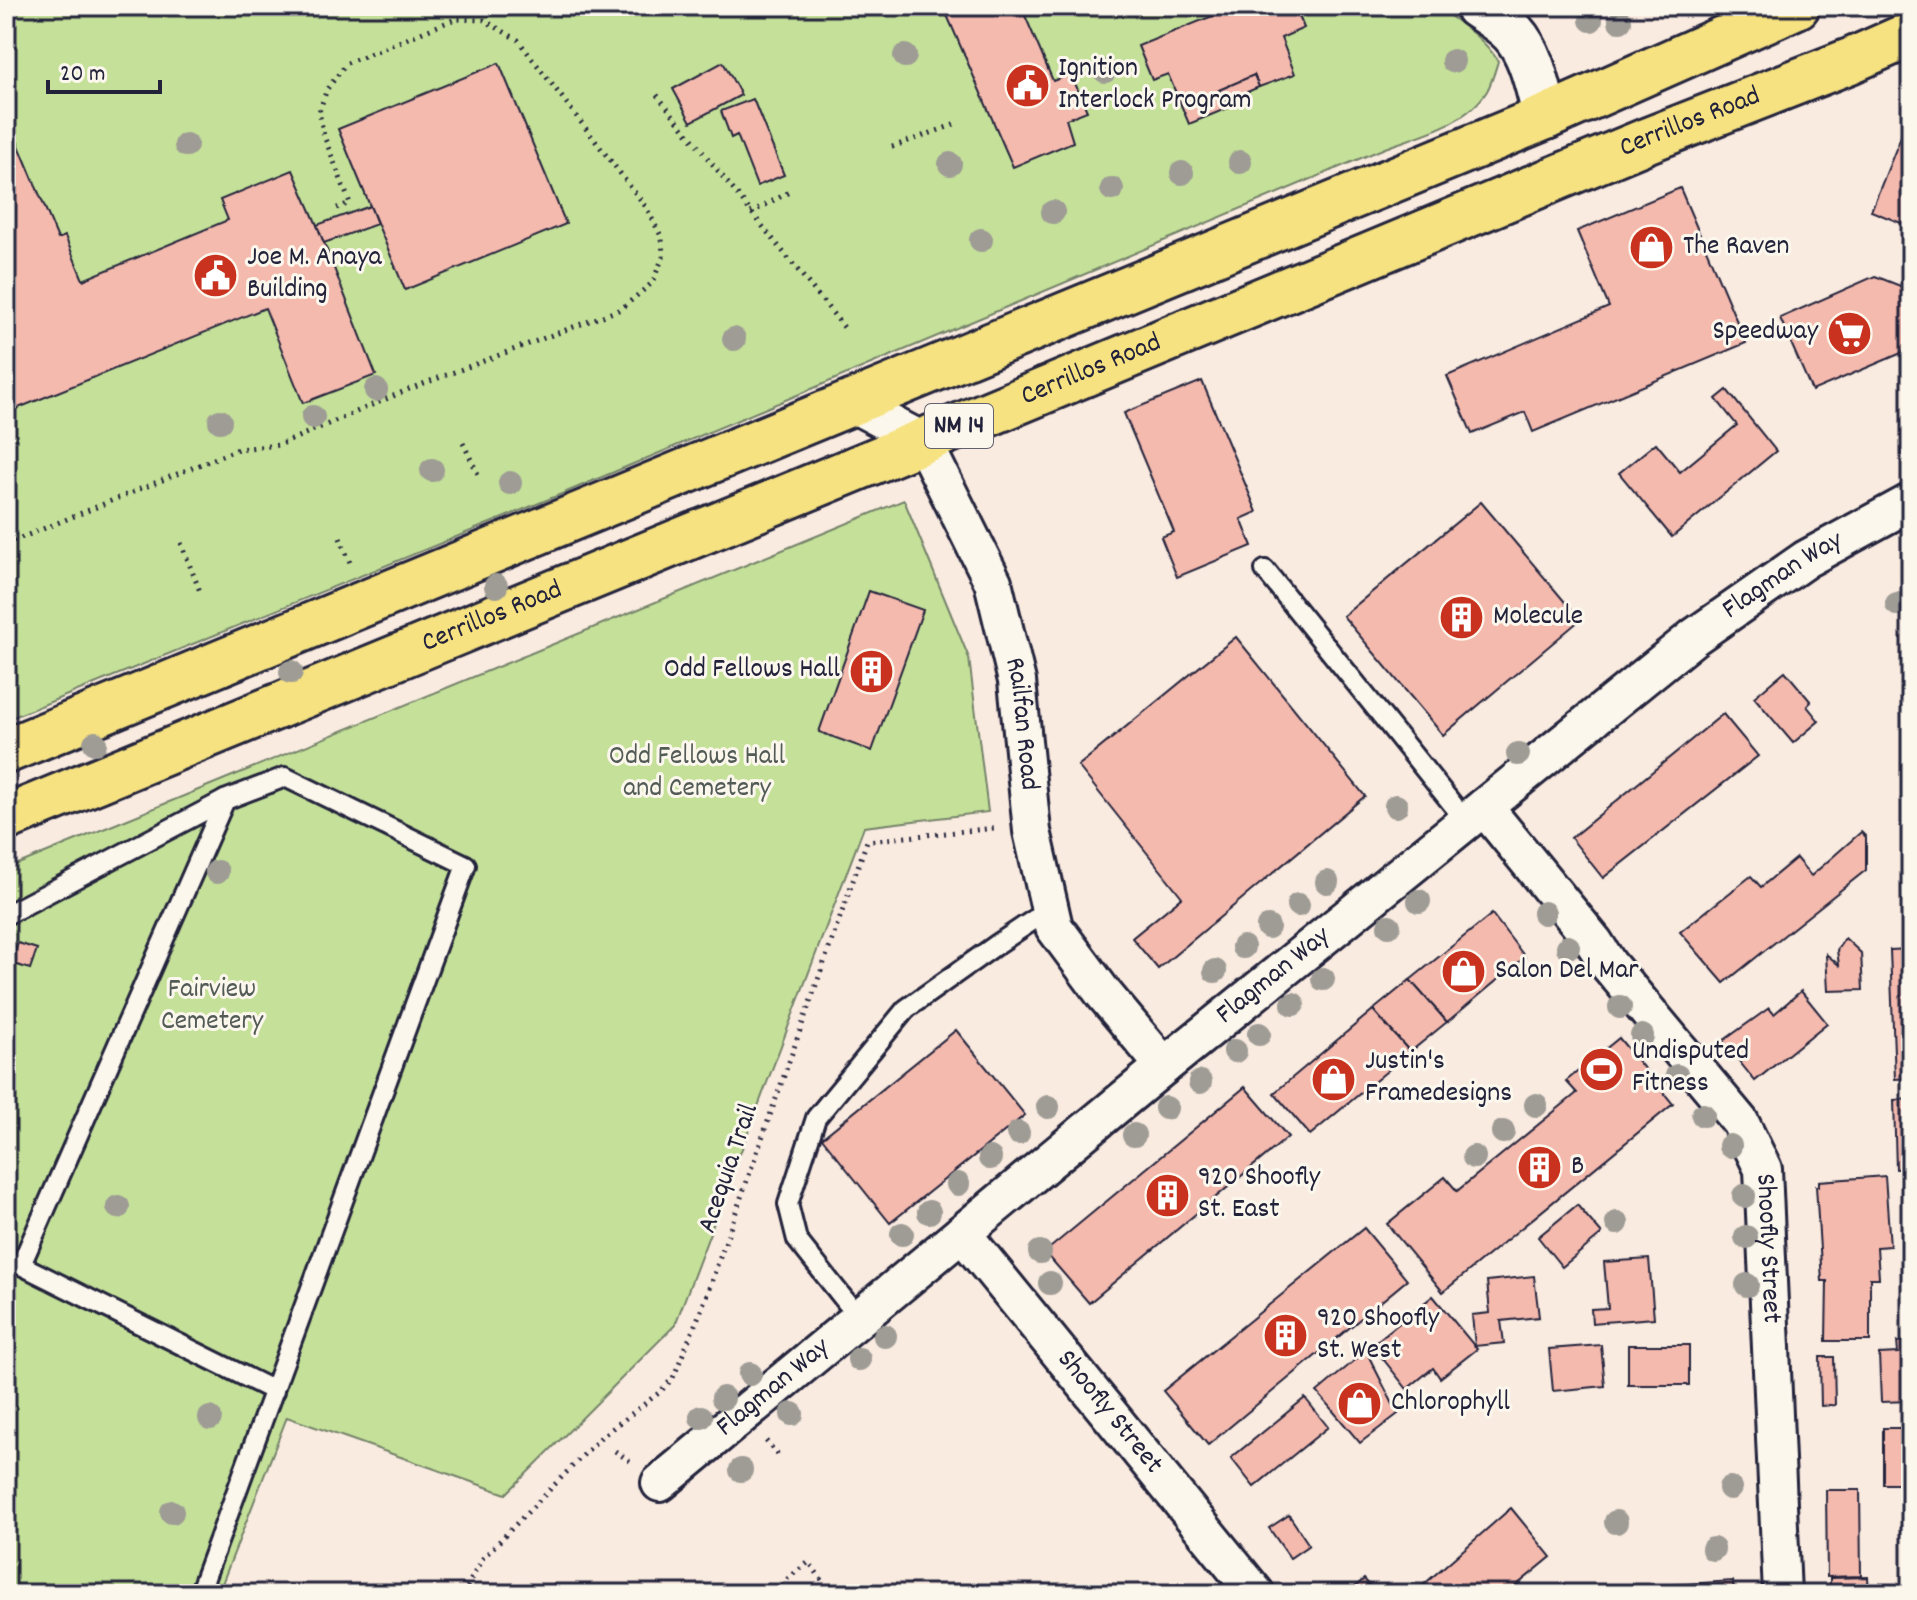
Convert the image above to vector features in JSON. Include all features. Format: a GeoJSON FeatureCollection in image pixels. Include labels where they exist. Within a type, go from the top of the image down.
{"type":"FeatureCollection","features":[{"type":"Feature","properties":{"kind":"main road","name":"NM 14"},"geometry":{"type":"LineString","coordinates":[[6,751],[1546,117],[1797,6]]}},
{"type":"Feature","properties":{"kind":"main road","name":"Cerrillos Road"},"geometry":{"type":"LineString","coordinates":[[6,818],[1911,34]]}},
{"type":"Feature","properties":{"kind":"street"},"geometry":{"type":"LineString","coordinates":[[1477,6],[1513,33],[1530,61],[1546,117]]}},
{"type":"Feature","properties":{"kind":"street"},"geometry":{"type":"LineString","coordinates":[[851,403],[923,441]]}},
{"type":"Feature","properties":{"kind":"street","name":"Railfan Road"},"geometry":{"type":"LineString","coordinates":[[923,441],[993,582],[1017,681],[1032,831],[1054,927],[1103,993],[1164,1066]]}},
{"type":"Feature","properties":{"kind":"street","name":"Flagman Way"},"geometry":{"type":"LineString","coordinates":[[660,1483],[1164,1066],[1678,649],[1806,559],[1911,502]]}},
{"type":"Feature","properties":{"kind":"street","name":"Shoofly Street"},"geometry":{"type":"LineString","coordinates":[[1475,814],[1594,942],[1608,964],[1740,1122],[1763,1169],[1782,1594]]}},
{"type":"Feature","properties":{"kind":"street","name":"Shoofly Street"},"geometry":{"type":"LineString","coordinates":[[962,1233],[1256,1594]]}},
{"type":"Feature","properties":{"kind":"lane"},"geometry":{"type":"LineString","coordinates":[[1265,570],[1475,814]]}},
{"type":"Feature","properties":{"kind":"lane"},"geometry":{"type":"LineString","coordinates":[[6,915],[225,800],[285,777],[466,865],[199,1594]]}},
{"type":"Feature","properties":{"kind":"lane"},"geometry":{"type":"LineString","coordinates":[[225,800],[21,1265],[274,1391]]}},
{"type":"Feature","properties":{"kind":"lane"},"geometry":{"type":"LineString","coordinates":[[859,1318],[797,1240],[788,1204],[816,1118],[906,1009],[1050,909]]}},
{"type":"Feature","properties":{"kind":"path"},"geometry":{"type":"LineString","coordinates":[[6,544],[238,449],[279,445],[412,388],[621,309],[652,283],[663,257],[662,238],[646,207],[518,40],[484,20],[455,19],[347,63],[327,89],[319,112],[324,136],[350,203],[337,208]]}},
{"type":"Feature","properties":{"kind":"path"},"geometry":{"type":"LineString","coordinates":[[657,95],[846,330]]}},
{"type":"Feature","properties":{"kind":"path"},"geometry":{"type":"LineString","coordinates":[[892,147],[956,124]]}},
{"type":"Feature","properties":{"kind":"path"},"geometry":{"type":"LineString","coordinates":[[751,213],[791,191]]}},
{"type":"Feature","properties":{"kind":"path"},"geometry":{"type":"LineString","coordinates":[[463,443],[478,474]]}},
{"type":"Feature","properties":{"kind":"path"},"geometry":{"type":"LineString","coordinates":[[340,538],[353,569]]}},
{"type":"Feature","properties":{"kind":"path"},"geometry":{"type":"LineString","coordinates":[[181,543],[201,594]]}},
{"type":"Feature","properties":{"kind":"path","name":"Acequia Trail"},"geometry":{"type":"LineString","coordinates":[[463,1594],[482,1559],[601,1437],[660,1392],[673,1378],[702,1308],[867,841],[1002,828],[1032,831]]}},
{"type":"Feature","properties":{"kind":"path"},"geometry":{"type":"LineString","coordinates":[[768,1594],[809,1562],[832,1594]]}},
{"type":"Feature","properties":{"kind":"green space"},"geometry":{"type":"Polygon","coordinates":[[[6,6],[1436,6],[1478,38],[1498,61],[1489,88],[1478,103],[1441,127],[564,493],[6,720],[6,6]]]}},
{"type":"Feature","properties":{"kind":"green space"},"geometry":{"type":"Polygon","coordinates":[[[904,500],[969,658],[988,812],[864,827],[675,1325],[506,1494],[287,1417],[218,1594],[6,1594],[6,869],[904,500]]]}},
{"type":"Feature","properties":{"kind":"building","name":"Ignition Interlock Program"},"geometry":{"type":"Polygon","coordinates":[[[943,6],[1021,6],[1053,81],[1071,74],[1087,111],[1066,119],[1073,142],[1013,167],[943,6]]]}},
{"type":"Feature","properties":{"kind":"building","name":"Ignition Interlock Program"},"geometry":{"type":"Polygon","coordinates":[[[1106,6],[1124,6],[1109,13],[1106,6]]]}},
{"type":"Feature","properties":{"kind":"building"},"geometry":{"type":"Polygon","coordinates":[[[1229,6],[1295,6],[1304,28],[1281,38],[1295,74],[1259,87],[1254,75],[1219,90],[1228,108],[1189,124],[1168,74],[1152,80],[1138,46],[1230,9],[1229,6]]]}},
{"type":"Feature","properties":{"kind":"building"},"geometry":{"type":"Polygon","coordinates":[[[723,62],[741,95],[691,122],[673,89],[723,62]]]}},
{"type":"Feature","properties":{"kind":"building"},"geometry":{"type":"Polygon","coordinates":[[[499,63],[566,224],[405,290],[338,129],[499,63]]]}},
{"type":"Feature","properties":{"kind":"building"},"geometry":{"type":"Polygon","coordinates":[[[1254,75],[1259,87],[1224,102],[1219,90],[1254,75]]]}},
{"type":"Feature","properties":{"kind":"building"},"geometry":{"type":"Polygon","coordinates":[[[753,99],[784,175],[757,186],[737,135],[731,138],[721,111],[753,99]]]}},
{"type":"Feature","properties":{"kind":"building"},"geometry":{"type":"Polygon","coordinates":[[[1906,124],[1911,127],[1911,227],[1871,211],[1906,124]]]}},
{"type":"Feature","properties":{"kind":"building","name":"Joe M. Anaya Building"},"geometry":{"type":"Polygon","coordinates":[[[12,129],[58,239],[65,236],[83,280],[228,220],[220,200],[293,170],[376,375],[303,403],[265,308],[6,413],[6,132],[12,129]]]}},
{"type":"Feature","properties":{"kind":"building"},"geometry":{"type":"Polygon","coordinates":[[[1680,188],[1746,343],[1533,432],[1525,412],[1472,434],[1447,376],[1609,307],[1577,231],[1680,188]]]}},
{"type":"Feature","properties":{"kind":"building"},"geometry":{"type":"Polygon","coordinates":[[[370,206],[377,224],[324,243],[317,225],[370,206]]]}},
{"type":"Feature","properties":{"kind":"building","name":"Speedway"},"geometry":{"type":"Polygon","coordinates":[[[1875,276],[1908,289],[1911,296],[1911,349],[1812,391],[1780,318],[1875,276]]]}},
{"type":"Feature","properties":{"kind":"building"},"geometry":{"type":"Polygon","coordinates":[[[1202,381],[1257,512],[1241,519],[1252,546],[1177,577],[1161,537],[1174,532],[1124,413],[1202,381]]]}},
{"type":"Feature","properties":{"kind":"building"},"geometry":{"type":"Polygon","coordinates":[[[1727,390],[1776,451],[1672,537],[1619,473],[1656,443],[1680,472],[1737,425],[1716,399],[1727,390]]]}},
{"type":"Feature","properties":{"kind":"building","name":"Molecule"},"geometry":{"type":"Polygon","coordinates":[[[1481,502],[1580,620],[1443,735],[1343,616],[1481,502]]]}},
{"type":"Feature","properties":{"kind":"building","name":"Odd Fellows Hall"},"geometry":{"type":"Polygon","coordinates":[[[869,591],[923,610],[872,751],[819,732],[869,591]]]}},
{"type":"Feature","properties":{"kind":"building"},"geometry":{"type":"Polygon","coordinates":[[[1236,637],[1365,796],[1158,969],[1132,938],[1182,897],[1078,766],[1236,637]]]}},
{"type":"Feature","properties":{"kind":"building"},"geometry":{"type":"Polygon","coordinates":[[[1785,671],[1811,702],[1807,706],[1819,721],[1793,743],[1754,697],[1785,671]]]}},
{"type":"Feature","properties":{"kind":"building"},"geometry":{"type":"Polygon","coordinates":[[[1723,714],[1758,756],[1603,878],[1571,838],[1723,714]]]}},
{"type":"Feature","properties":{"kind":"building"},"geometry":{"type":"Polygon","coordinates":[[[1861,832],[1866,837],[1866,870],[1724,983],[1680,932],[1751,876],[1761,887],[1796,858],[1811,876],[1861,832]]]}},
{"type":"Feature","properties":{"kind":"building","name":"Salon Del Mar"},"geometry":{"type":"Polygon","coordinates":[[[1492,914],[1525,957],[1447,1022],[1410,980],[1492,914]]]}},
{"type":"Feature","properties":{"kind":"building"},"geometry":{"type":"Polygon","coordinates":[[[1845,938],[1861,953],[1863,990],[1828,991],[1826,954],[1839,965],[1837,950],[1845,938]]]}},
{"type":"Feature","properties":{"kind":"building"},"geometry":{"type":"Polygon","coordinates":[[[18,943],[37,949],[30,969],[11,963],[18,943]]]}},
{"type":"Feature","properties":{"kind":"building"},"geometry":{"type":"Polygon","coordinates":[[[1911,949],[1911,1078],[1895,1079],[1890,950],[1911,949]]]}},
{"type":"Feature","properties":{"kind":"building"},"geometry":{"type":"Polygon","coordinates":[[[1410,980],[1447,1022],[1410,1052],[1373,1010],[1410,980]]]}},
{"type":"Feature","properties":{"kind":"building"},"geometry":{"type":"Polygon","coordinates":[[[1801,991],[1827,1023],[1755,1081],[1723,1041],[1769,1008],[1774,1014],[1801,991]]]}},
{"type":"Feature","properties":{"kind":"building","name":"Justin's Framedesigns"},"geometry":{"type":"Polygon","coordinates":[[[1373,1010],[1410,1052],[1310,1135],[1274,1093],[1373,1010]]]}},
{"type":"Feature","properties":{"kind":"building"},"geometry":{"type":"Polygon","coordinates":[[[956,1030],[1025,1115],[890,1223],[822,1138],[956,1030]]]}},
{"type":"Feature","properties":{"kind":"building","name":"B"},"geometry":{"type":"Polygon","coordinates":[[[1619,1038],[1673,1104],[1443,1292],[1387,1224],[1445,1177],[1457,1191],[1577,1093],[1566,1081],[1619,1038]]]}},
{"type":"Feature","properties":{"kind":"building","name":"920 Shoofly St. East"},"geometry":{"type":"Polygon","coordinates":[[[1245,1087],[1288,1137],[1089,1303],[1045,1252],[1245,1087]]]}},
{"type":"Feature","properties":{"kind":"building"},"geometry":{"type":"Polygon","coordinates":[[[1911,1099],[1911,1168],[1896,1169],[1894,1100],[1911,1099]]]}},
{"type":"Feature","properties":{"kind":"building"},"geometry":{"type":"Polygon","coordinates":[[[1885,1176],[1890,1246],[1877,1247],[1879,1278],[1870,1278],[1870,1341],[1826,1341],[1827,1281],[1822,1281],[1816,1186],[1819,1186],[1819,1181],[1885,1176]]]}},
{"type":"Feature","properties":{"kind":"building"},"geometry":{"type":"Polygon","coordinates":[[[1577,1205],[1602,1234],[1562,1267],[1538,1237],[1577,1205]]]}},
{"type":"Feature","properties":{"kind":"building","name":"920 Shoofly St. West"},"geometry":{"type":"Polygon","coordinates":[[[1364,1228],[1407,1280],[1208,1445],[1163,1391],[1364,1228]]]}},
{"type":"Feature","properties":{"kind":"building"},"geometry":{"type":"Polygon","coordinates":[[[1649,1259],[1654,1318],[1592,1323],[1591,1309],[1608,1308],[1604,1262],[1649,1259]]]}},
{"type":"Feature","properties":{"kind":"building"},"geometry":{"type":"Polygon","coordinates":[[[1534,1276],[1539,1317],[1501,1321],[1504,1343],[1475,1346],[1472,1315],[1490,1313],[1487,1281],[1534,1276]]]}},
{"type":"Feature","properties":{"kind":"building"},"geometry":{"type":"Polygon","coordinates":[[[1433,1296],[1477,1349],[1440,1378],[1433,1368],[1407,1389],[1372,1345],[1433,1296]]]}},
{"type":"Feature","properties":{"kind":"building"},"geometry":{"type":"Polygon","coordinates":[[[1911,1341],[1911,1401],[1881,1402],[1879,1354],[1898,1353],[1897,1342],[1911,1341]]]}},
{"type":"Feature","properties":{"kind":"building"},"geometry":{"type":"Polygon","coordinates":[[[1601,1345],[1605,1386],[1553,1391],[1549,1349],[1601,1345]]]}},
{"type":"Feature","properties":{"kind":"building"},"geometry":{"type":"Polygon","coordinates":[[[1628,1345],[1689,1345],[1689,1385],[1628,1385],[1628,1345]]]}},
{"type":"Feature","properties":{"kind":"building"},"geometry":{"type":"Polygon","coordinates":[[[1366,1351],[1398,1414],[1360,1443],[1317,1392],[1366,1351]]]}},
{"type":"Feature","properties":{"kind":"building"},"geometry":{"type":"Polygon","coordinates":[[[1820,1357],[1834,1357],[1835,1405],[1821,1406],[1820,1357]]]}},
{"type":"Feature","properties":{"kind":"building"},"geometry":{"type":"Polygon","coordinates":[[[1305,1398],[1328,1427],[1254,1487],[1231,1458],[1305,1398]]]}},
{"type":"Feature","properties":{"kind":"building"},"geometry":{"type":"Polygon","coordinates":[[[1883,1428],[1911,1428],[1911,1484],[1883,1484],[1883,1428]]]}},
{"type":"Feature","properties":{"kind":"building"},"geometry":{"type":"Polygon","coordinates":[[[1826,1490],[1860,1490],[1861,1576],[1827,1577],[1826,1490]]]}},
{"type":"Feature","properties":{"kind":"building"},"geometry":{"type":"Polygon","coordinates":[[[1511,1508],[1551,1557],[1506,1594],[1413,1594],[1511,1508]]]}},
{"type":"Feature","properties":{"kind":"building"},"geometry":{"type":"Polygon","coordinates":[[[1289,1515],[1309,1545],[1290,1558],[1269,1528],[1289,1515]]]}},
{"type":"Feature","properties":{"kind":"building"},"geometry":{"type":"Polygon","coordinates":[[[1868,1577],[1869,1594],[1830,1594],[1830,1578],[1868,1577]]]}},
{"type":"Feature","properties":{"kind":"building"},"geometry":{"type":"Polygon","coordinates":[[[1364,1579],[1377,1594],[1347,1594],[1364,1579]]]}},
{"type":"Feature","properties":{"kind":"building"},"geometry":{"type":"Polygon","coordinates":[[[1733,1581],[1734,1594],[1671,1594],[1671,1585],[1733,1581]]]}},
{"type":"Feature","properties":{"kind":"place","name":"Ignition Interlock Program"},"geometry":{"type":"Point","coordinates":[1027,86]}},
{"type":"Feature","properties":{"kind":"place","name":"The Raven"},"geometry":{"type":"Point","coordinates":[1652,248]}},
{"type":"Feature","properties":{"kind":"place","name":"Joe M. Anaya Building"},"geometry":{"type":"Point","coordinates":[216,275]}},
{"type":"Feature","properties":{"kind":"place","name":"Speedway"},"geometry":{"type":"Point","coordinates":[1849,333]}},
{"type":"Feature","properties":{"kind":"place","name":"Molecule"},"geometry":{"type":"Point","coordinates":[1462,618]}},
{"type":"Feature","properties":{"kind":"place","name":"Odd Fellows Hall"},"geometry":{"type":"Point","coordinates":[871,671]}},
{"type":"Feature","properties":{"kind":"place","name":"Salon Del Mar"},"geometry":{"type":"Point","coordinates":[1464,972]}},
{"type":"Feature","properties":{"kind":"place","name":"Undisputed Fitness"},"geometry":{"type":"Point","coordinates":[1601,1069]}},
{"type":"Feature","properties":{"kind":"place","name":"Justin's Framedesigns"},"geometry":{"type":"Point","coordinates":[1334,1079]}},
{"type":"Feature","properties":{"kind":"place","name":"B"},"geometry":{"type":"Point","coordinates":[1540,1168]}},
{"type":"Feature","properties":{"kind":"place","name":"920 Shoofly St. East"},"geometry":{"type":"Point","coordinates":[1167,1195]}},
{"type":"Feature","properties":{"kind":"place","name":"920 Shoofly St. West"},"geometry":{"type":"Point","coordinates":[1286,1336]}},
{"type":"Feature","properties":{"kind":"place","name":"Chlorophyll"},"geometry":{"type":"Point","coordinates":[1360,1404]}},
{"type":"Feature","properties":{"kind":"park label","name":"Odd Fellows Hall and Cemetery"},"geometry":{"type":"Point","coordinates":[697,774]}},
{"type":"Feature","properties":{"kind":"park label","name":"Fairview Cemetery"},"geometry":{"type":"Point","coordinates":[212,1007]}}]}
